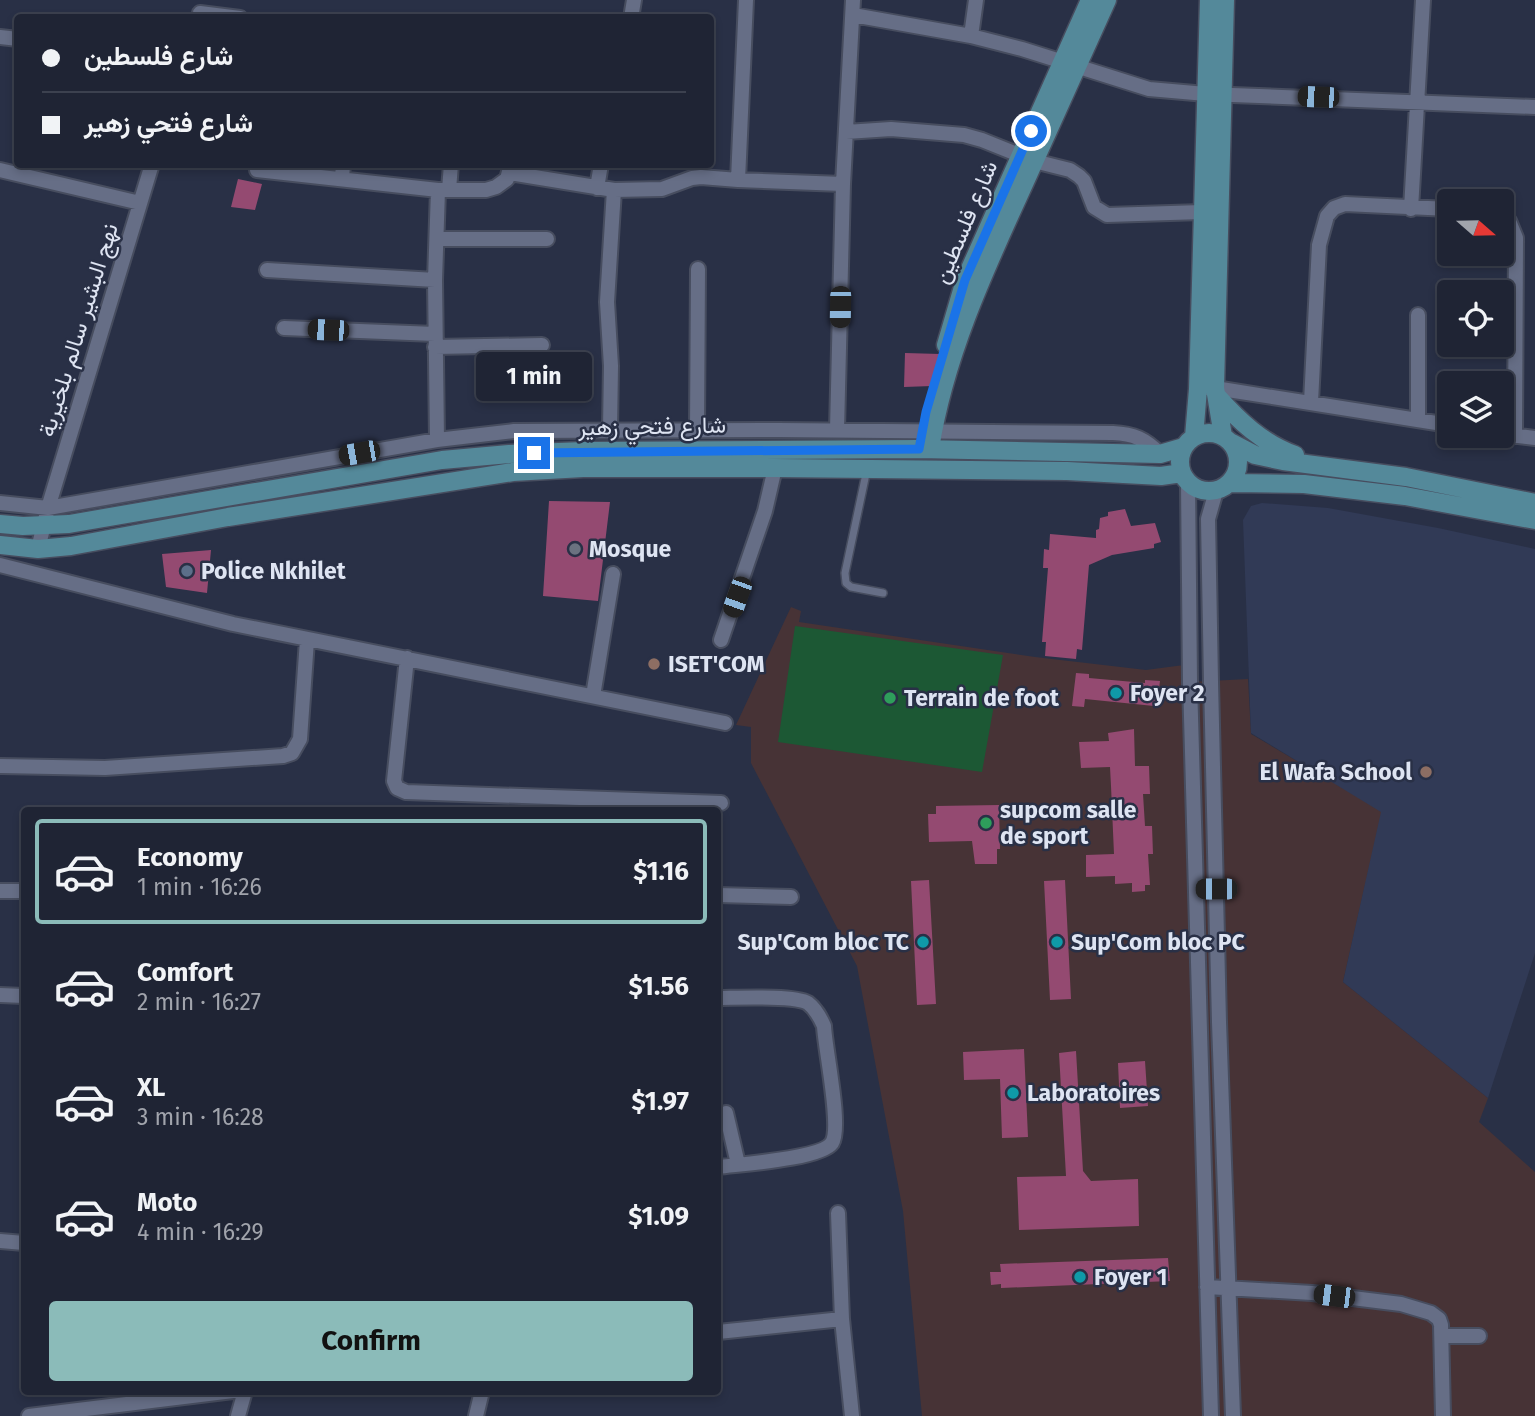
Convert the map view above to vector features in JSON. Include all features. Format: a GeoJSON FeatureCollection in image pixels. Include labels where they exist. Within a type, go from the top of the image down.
{"type":"FeatureCollection","features":[{"type":"Feature","properties":{"kind":"street"},"geometry":{"type":"LineString","coordinates":[[738,180],[746,0]]}},
{"type":"Feature","properties":{"kind":"street"},"geometry":{"type":"LineString","coordinates":[[837,430],[843,184],[853,0]]}},
{"type":"Feature","properties":{"kind":"street"},"geometry":{"type":"LineString","coordinates":[[971,36],[976,0]]}},
{"type":"Feature","properties":{"kind":"street","name":"شارع فلسطين"},"geometry":{"type":"LineString","coordinates":[[1070,64],[1090,0]]}},
{"type":"Feature","properties":{"kind":"street","name":"شارع فلسطين"},"geometry":{"type":"LineString","coordinates":[[926,440],[965,280],[1027,158],[1070,64],[1107,0]]}},
{"type":"Feature","properties":{"kind":"street"},"geometry":{"type":"LineString","coordinates":[[1209,0],[1215,94],[1210,390],[1189,442],[1180,455],[1185,478],[1211,1416]]}},
{"type":"Feature","properties":{"kind":"street"},"geometry":{"type":"LineString","coordinates":[[1225,0],[1202,212],[1210,390],[1227,440],[1236,451],[1238,468],[1223,487],[1208,520],[1216,889],[1233,1416]]}},
{"type":"Feature","properties":{"kind":"street"},"geometry":{"type":"LineString","coordinates":[[1411,209],[1423,0]]}},
{"type":"Feature","properties":{"kind":"street"},"geometry":{"type":"LineString","coordinates":[[200,10],[220,14]]}},
{"type":"Feature","properties":{"kind":"street"},"geometry":{"type":"LineString","coordinates":[[853,15],[971,36],[1070,64],[1134,86],[1215,94],[1535,107]]}},
{"type":"Feature","properties":{"kind":"street"},"geometry":{"type":"LineString","coordinates":[[846,132],[891,130],[964,135],[1070,170],[1084,181],[1094,207],[1103,214],[1202,212]]}},
{"type":"Feature","properties":{"kind":"street","name":"نهج البشير سالم بلخيرية"},"geometry":{"type":"LineString","coordinates":[[38,549],[151,168]]}},
{"type":"Feature","properties":{"kind":"street"},"geometry":{"type":"LineString","coordinates":[[257,170],[276,168],[343,172],[444,190],[486,190],[502,183],[510,169],[614,190],[662,189],[701,177],[843,184]]}},
{"type":"Feature","properties":{"kind":"street"},"geometry":{"type":"LineString","coordinates":[[436,440],[437,239],[450,168]]}},
{"type":"Feature","properties":{"kind":"street"},"geometry":{"type":"LineString","coordinates":[[597,188],[600,168]]}},
{"type":"Feature","properties":{"kind":"street"},"geometry":{"type":"LineString","coordinates":[[0,170],[140,202]]}},
{"type":"Feature","properties":{"kind":"street"},"geometry":{"type":"LineString","coordinates":[[610,429],[611,366],[607,302],[614,190]]}},
{"type":"Feature","properties":{"kind":"street"},"geometry":{"type":"LineString","coordinates":[[1311,402],[1319,245],[1327,216],[1334,208],[1345,204],[1437,209]]}},
{"type":"Feature","properties":{"kind":"street"},"geometry":{"type":"LineString","coordinates":[[1511,371],[1516,238],[1514,233]]}},
{"type":"Feature","properties":{"kind":"street"},"geometry":{"type":"LineString","coordinates":[[437,239],[547,239]]}},
{"type":"Feature","properties":{"kind":"street"},"geometry":{"type":"LineString","coordinates":[[697,429],[698,269]]}},
{"type":"Feature","properties":{"kind":"street"},"geometry":{"type":"LineString","coordinates":[[267,271],[435,280]]}},
{"type":"Feature","properties":{"kind":"street"},"geometry":{"type":"LineString","coordinates":[[1418,420],[1419,315]]}},
{"type":"Feature","properties":{"kind":"street"},"geometry":{"type":"LineString","coordinates":[[284,328],[542,345]]}},
{"type":"Feature","properties":{"kind":"street"},"geometry":{"type":"LineString","coordinates":[[1210,390],[1311,402],[1437,423]]}},
{"type":"Feature","properties":{"kind":"street"},"geometry":{"type":"LineString","coordinates":[[1210,390],[1250,430],[1276,449],[1324,466]]}},
{"type":"Feature","properties":{"kind":"street"},"geometry":{"type":"LineString","coordinates":[[0,531],[2,503],[48,508],[436,440],[514,431],[837,430],[926,440]]}},
{"type":"Feature","properties":{"kind":"street"},"geometry":{"type":"LineString","coordinates":[[1189,442],[1214,433],[1255,455],[1406,477],[1535,503]]}},
{"type":"Feature","properties":{"kind":"street"},"geometry":{"type":"LineString","coordinates":[[1514,436],[1535,438]]}},
{"type":"Feature","properties":{"kind":"street","name":"شارع فتحي زهير"},"geometry":{"type":"LineString","coordinates":[[0,524],[69,524],[442,460],[509,454],[926,440],[1160,454],[1189,442]]}},
{"type":"Feature","properties":{"kind":"street","name":"شارع فتحي زهير"},"geometry":{"type":"LineString","coordinates":[[0,545],[38,549],[71,546],[228,516],[513,472],[583,468],[1056,471],[1185,478]]}},
{"type":"Feature","properties":{"kind":"street"},"geometry":{"type":"LineString","coordinates":[[721,640],[765,511],[775,468]]}},
{"type":"Feature","properties":{"kind":"street"},"geometry":{"type":"LineString","coordinates":[[1185,478],[1197,489],[1304,484],[1392,495],[1535,520]]}},
{"type":"Feature","properties":{"kind":"street"},"geometry":{"type":"LineString","coordinates":[[0,565],[157,607],[307,640],[725,723]]}},
{"type":"Feature","properties":{"kind":"street"},"geometry":{"type":"LineString","coordinates":[[593,696],[613,574]]}},
{"type":"Feature","properties":{"kind":"street"},"geometry":{"type":"LineString","coordinates":[[0,766],[105,768],[284,756],[292,753],[300,739],[307,640]]}},
{"type":"Feature","properties":{"kind":"street"},"geometry":{"type":"LineString","coordinates":[[407,658],[394,781],[397,788],[406,792],[721,803]]}},
{"type":"Feature","properties":{"kind":"street"},"geometry":{"type":"LineString","coordinates":[[0,891],[21,891]]}},
{"type":"Feature","properties":{"kind":"street"},"geometry":{"type":"LineString","coordinates":[[721,895],[791,897]]}},
{"type":"Feature","properties":{"kind":"street"},"geometry":{"type":"LineString","coordinates":[[0,995],[21,996]]}},
{"type":"Feature","properties":{"kind":"street"},"geometry":{"type":"LineString","coordinates":[[721,998],[793,999],[806,1002],[819,1013],[824,1026],[836,1123],[832,1143],[825,1149],[809,1155],[721,1167]]}},
{"type":"Feature","properties":{"kind":"street"},"geometry":{"type":"LineString","coordinates":[[726,1113],[738,1164]]}},
{"type":"Feature","properties":{"kind":"street"},"geometry":{"type":"LineString","coordinates":[[838,1213],[842,1319],[852,1416]]}},
{"type":"Feature","properties":{"kind":"street"},"geometry":{"type":"LineString","coordinates":[[0,1241],[21,1243]]}},
{"type":"Feature","properties":{"kind":"street"},"geometry":{"type":"LineString","coordinates":[[1207,1287],[1312,1293],[1401,1304],[1420,1309],[1438,1319],[1442,1336],[1443,1416]]}},
{"type":"Feature","properties":{"kind":"street"},"geometry":{"type":"LineString","coordinates":[[721,1332],[842,1319]]}},
{"type":"Feature","properties":{"kind":"street"},"geometry":{"type":"LineString","coordinates":[[1442,1336],[1479,1336]]}},
{"type":"Feature","properties":{"kind":"street"},"geometry":{"type":"LineString","coordinates":[[29,1416],[112,1411],[209,1395]]}},
{"type":"Feature","properties":{"kind":"street"},"geometry":{"type":"LineString","coordinates":[[239,1416],[244,1395]]}},
{"type":"Feature","properties":{"kind":"street"},"geometry":{"type":"LineString","coordinates":[[476,1416],[481,1395]]}},
{"type":"Feature","properties":{"kind":"lane"},"geometry":{"type":"LineString","coordinates":[[867,469],[845,573],[846,583],[851,587],[883,593]]}},
{"type":"Feature","properties":{"kind":"lane"},"geometry":{"type":"LineString","coordinates":[[1196,889],[1216,889]]}},
{"type":"Feature","properties":{"kind":"shaded area","name":"El Wafa School"},"geometry":{"type":"Polygon","coordinates":[[[1262,503],[1328,508],[1535,549],[1535,953],[1488,1098],[1343,982],[1381,812],[1251,733],[1243,520],[1251,506],[1262,503]]]}},
{"type":"Feature","properties":{"kind":"shaded area"},"geometry":{"type":"Polygon","coordinates":[[[791,607],[801,611],[799,622],[1035,657],[1146,670],[1184,665],[1190,682],[1248,679],[1251,734],[1382,811],[1343,982],[1488,1098],[1479,1122],[1535,1172],[1535,1416],[922,1416],[903,1211],[857,966],[751,763],[751,727],[736,725],[791,607]]]}},
{"type":"Feature","properties":{"kind":"green space","name":"Terrain de foot"},"geometry":{"type":"Polygon","coordinates":[[[795,626],[1003,655],[982,772],[778,742],[795,626]]]}},
{"type":"Feature","properties":{"kind":"building"},"geometry":{"type":"Polygon","coordinates":[[[238,179],[262,184],[255,210],[231,207],[238,179]]]}},
{"type":"Feature","properties":{"kind":"building"},"geometry":{"type":"Polygon","coordinates":[[[905,353],[940,354],[932,386],[904,387],[905,353]]]}},
{"type":"Feature","properties":{"kind":"building","name":"Mosque"},"geometry":{"type":"Polygon","coordinates":[[[549,501],[610,502],[598,601],[543,596],[549,501]]]}},
{"type":"Feature","properties":{"kind":"building"},"geometry":{"type":"Polygon","coordinates":[[[1125,509],[1131,526],[1155,523],[1161,542],[1154,544],[1154,548],[1112,555],[1089,565],[1082,650],[1077,649],[1076,659],[1045,656],[1046,642],[1042,642],[1048,568],[1043,568],[1044,549],[1049,550],[1050,534],[1096,538],[1100,518],[1108,516],[1108,512],[1125,509]]]}},
{"type":"Feature","properties":{"kind":"building","name":"Police Nkhilet"},"geometry":{"type":"Polygon","coordinates":[[[211,550],[207,593],[166,587],[162,554],[211,550]]]}},
{"type":"Feature","properties":{"kind":"building","name":"Foyer 2"},"geometry":{"type":"Polygon","coordinates":[[[1076,673],[1089,674],[1089,678],[1145,683],[1145,680],[1160,681],[1157,704],[1154,706],[1085,699],[1084,707],[1072,706],[1076,673]]]}},
{"type":"Feature","properties":{"kind":"building"},"geometry":{"type":"Polygon","coordinates":[[[1134,729],[1135,766],[1149,766],[1150,794],[1143,794],[1145,826],[1152,826],[1153,854],[1148,854],[1150,885],[1145,885],[1145,891],[1132,892],[1132,883],[1115,884],[1115,876],[1086,877],[1086,855],[1114,854],[1111,786],[1110,767],[1081,768],[1079,742],[1109,741],[1108,733],[1134,729]]]}},
{"type":"Feature","properties":{"kind":"building"},"geometry":{"type":"Polygon","coordinates":[[[999,805],[1000,849],[997,849],[997,864],[975,864],[972,841],[929,842],[928,814],[936,814],[936,806],[999,805]]]}},
{"type":"Feature","properties":{"kind":"building","name":"Sup'Com bloc TC"},"geometry":{"type":"Polygon","coordinates":[[[929,880],[936,1004],[917,1005],[911,881],[929,880]]]}},
{"type":"Feature","properties":{"kind":"building","name":"Sup'Com bloc PC"},"geometry":{"type":"Polygon","coordinates":[[[1065,880],[1071,999],[1050,1000],[1044,881],[1065,880]]]}},
{"type":"Feature","properties":{"kind":"building","name":"Laboratoires"},"geometry":{"type":"Polygon","coordinates":[[[1024,1049],[1028,1137],[1002,1138],[1000,1079],[964,1080],[963,1052],[1024,1049]]]}},
{"type":"Feature","properties":{"kind":"building"},"geometry":{"type":"Polygon","coordinates":[[[1076,1051],[1083,1171],[1091,1181],[1138,1179],[1139,1226],[1019,1230],[1017,1177],[1066,1176],[1059,1053],[1076,1051]]]}},
{"type":"Feature","properties":{"kind":"building"},"geometry":{"type":"Polygon","coordinates":[[[1145,1061],[1148,1106],[1120,1108],[1118,1063],[1145,1061]]]}},
{"type":"Feature","properties":{"kind":"building","name":"Foyer 1"},"geometry":{"type":"Polygon","coordinates":[[[1168,1258],[1170,1281],[1001,1288],[1001,1284],[991,1285],[990,1272],[1001,1272],[1000,1264],[1168,1258]]]}},
{"type":"Feature","properties":{"kind":"place","name":"Mosque"},"geometry":{"type":"Point","coordinates":[575,549]}},
{"type":"Feature","properties":{"kind":"place","name":"Police Nkhilet"},"geometry":{"type":"Point","coordinates":[187,571]}},
{"type":"Feature","properties":{"kind":"place","name":"ISET'COM"},"geometry":{"type":"Point","coordinates":[654,664]}},
{"type":"Feature","properties":{"kind":"place","name":"Foyer 2"},"geometry":{"type":"Point","coordinates":[1116,693]}},
{"type":"Feature","properties":{"kind":"place","name":"Terrain de foot"},"geometry":{"type":"Point","coordinates":[890,698]}},
{"type":"Feature","properties":{"kind":"place","name":"El Wafa School"},"geometry":{"type":"Point","coordinates":[1426,772]}},
{"type":"Feature","properties":{"kind":"place","name":"supcom salle de sport"},"geometry":{"type":"Point","coordinates":[986,823]}},
{"type":"Feature","properties":{"kind":"place","name":"Sup'Com bloc TC"},"geometry":{"type":"Point","coordinates":[923,942]}},
{"type":"Feature","properties":{"kind":"place","name":"Sup'Com bloc PC"},"geometry":{"type":"Point","coordinates":[1057,942]}},
{"type":"Feature","properties":{"kind":"place","name":"Laboratoires"},"geometry":{"type":"Point","coordinates":[1013,1093]}},
{"type":"Feature","properties":{"kind":"place","name":"Foyer 1"},"geometry":{"type":"Point","coordinates":[1080,1277]}},
{"type":"Feature","properties":{"kind":"route"},"geometry":{"type":"LineString","coordinates":[[534,453],[919,449],[926,412],[965,280],[1031,131]]}}]}
